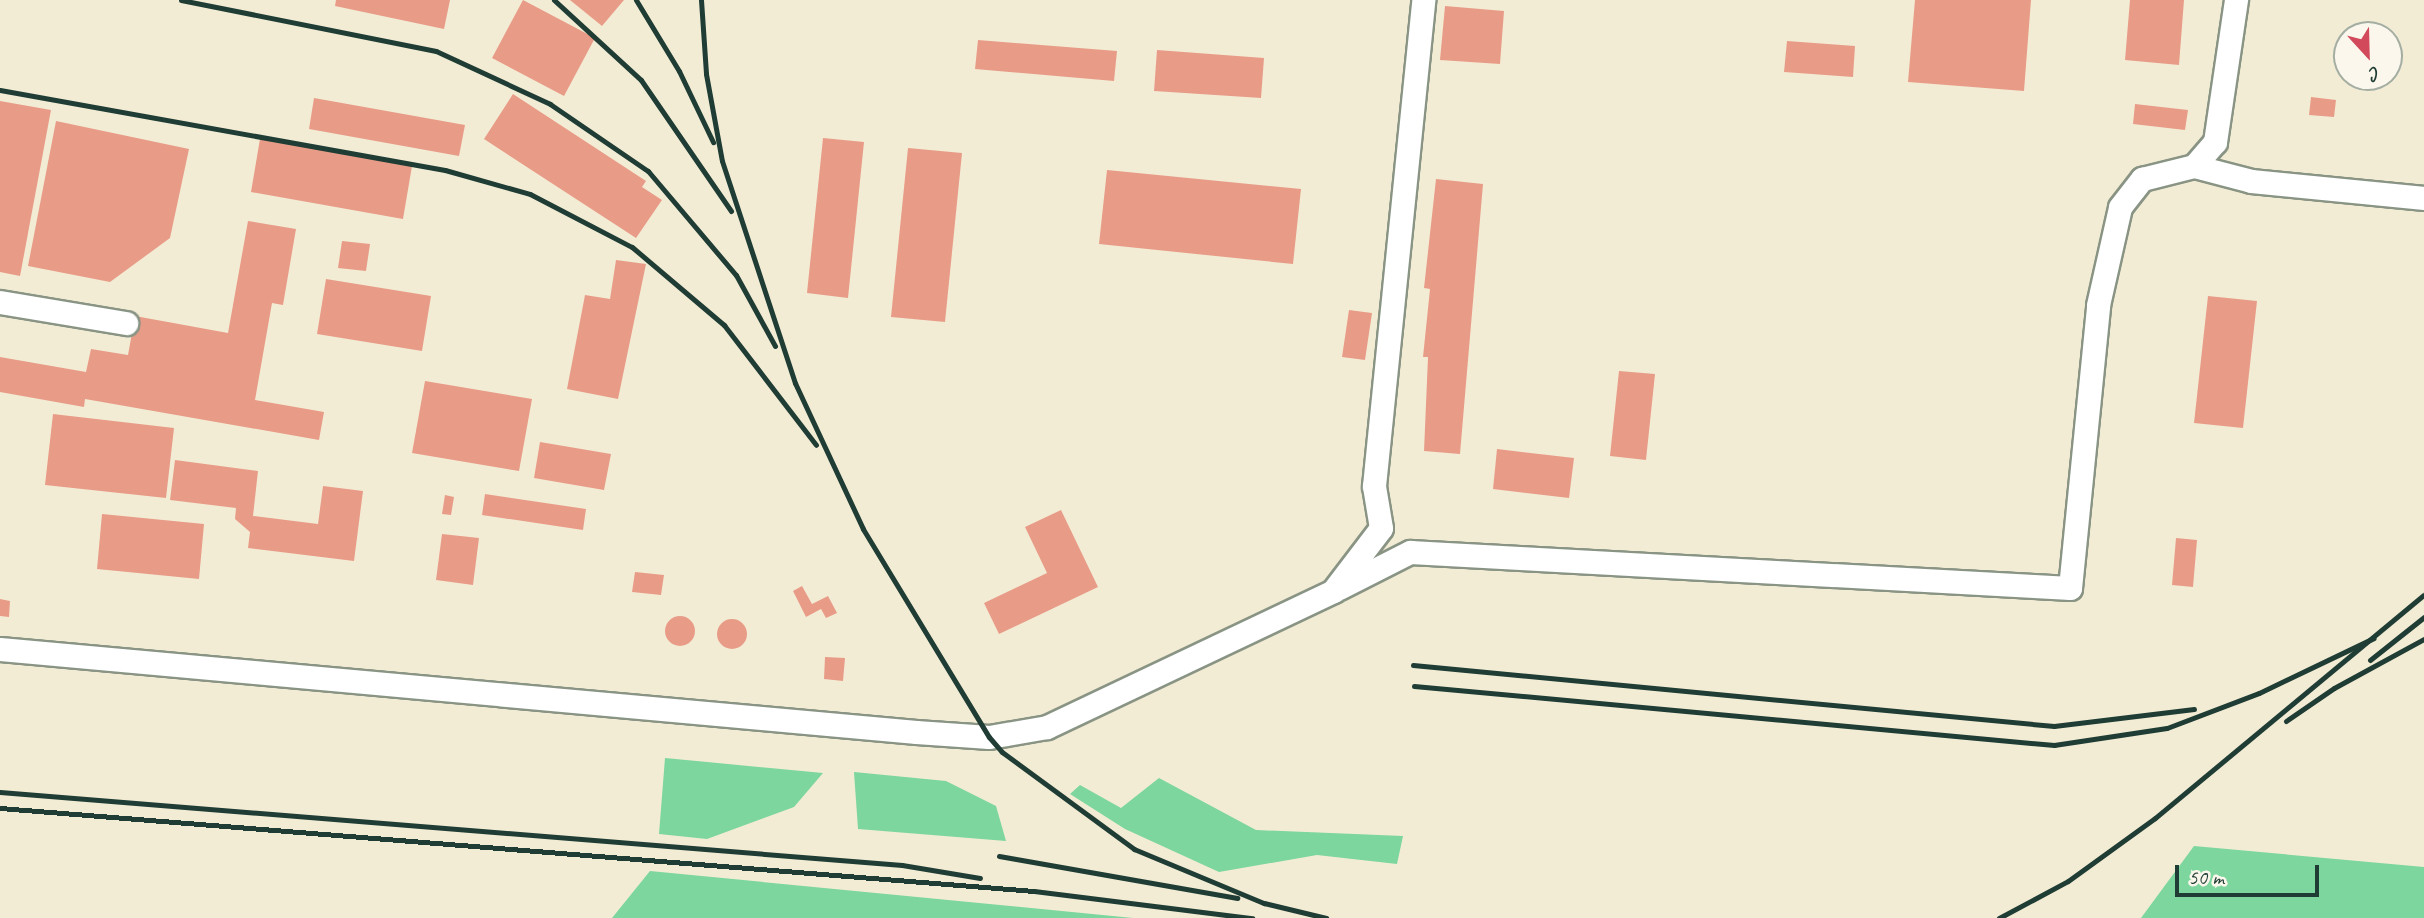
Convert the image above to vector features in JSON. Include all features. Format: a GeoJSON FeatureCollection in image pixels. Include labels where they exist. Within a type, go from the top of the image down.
{"type":"FeatureCollection","features":[{"type":"Feature","properties":{"kind":"street"},"geometry":{"type":"LineString","coordinates":[[1333,591],[1381,528],[1374,486],[1423,0]]}},
{"type":"Feature","properties":{"kind":"street"},"geometry":{"type":"LineString","coordinates":[[2194,166],[2215,142],[2236,0]]}},
{"type":"Feature","properties":{"kind":"street"},"geometry":{"type":"LineString","coordinates":[[0,649],[989,737],[1047,727],[1410,552],[2070,588],[2098,304],[2120,207],[2142,179],[2194,166],[2251,181],[2424,198]]}},
{"type":"Feature","properties":{"kind":"street"},"geometry":{"type":"LineString","coordinates":[[0,302],[125,323]]}},
{"type":"Feature","properties":{"kind":"green space"},"geometry":{"type":"Polygon","coordinates":[[[665,758],[823,773],[794,807],[707,839],[659,834],[665,758]]]}},
{"type":"Feature","properties":{"kind":"green space"},"geometry":{"type":"Polygon","coordinates":[[[854,772],[946,781],[996,806],[1006,841],[858,829],[854,772]]]}},
{"type":"Feature","properties":{"kind":"green space"},"geometry":{"type":"Polygon","coordinates":[[[1159,778],[1256,830],[1403,836],[1397,864],[1317,855],[1219,872],[1125,829],[1070,794],[1080,785],[1121,808],[1159,778]]]}},
{"type":"Feature","properties":{"kind":"green space"},"geometry":{"type":"Polygon","coordinates":[[[2194,846],[2424,867],[2424,918],[2141,918],[2194,846]]]}},
{"type":"Feature","properties":{"kind":"green space"},"geometry":{"type":"Polygon","coordinates":[[[650,871],[1133,918],[612,918],[650,871]]]}},
{"type":"Feature","properties":{"kind":"building"},"geometry":{"type":"Polygon","coordinates":[[[336,0],[450,0],[444,29],[335,6],[336,0]]]}},
{"type":"Feature","properties":{"kind":"building"},"geometry":{"type":"Polygon","coordinates":[[[523,0],[595,38],[564,96],[492,58],[523,0]]]}},
{"type":"Feature","properties":{"kind":"building"},"geometry":{"type":"Polygon","coordinates":[[[570,0],[624,0],[602,26],[570,0]]]}},
{"type":"Feature","properties":{"kind":"building"},"geometry":{"type":"Polygon","coordinates":[[[1915,0],[2031,0],[2024,91],[1908,82],[1915,0]]]}},
{"type":"Feature","properties":{"kind":"building"},"geometry":{"type":"Polygon","coordinates":[[[2130,0],[2184,0],[2179,65],[2125,60],[2130,0]]]}},
{"type":"Feature","properties":{"kind":"building"},"geometry":{"type":"Polygon","coordinates":[[[1445,6],[1504,11],[1500,64],[1440,60],[1445,6]]]}},
{"type":"Feature","properties":{"kind":"building"},"geometry":{"type":"Polygon","coordinates":[[[978,40],[1117,51],[1114,81],[975,69],[978,40]]]}},
{"type":"Feature","properties":{"kind":"building"},"geometry":{"type":"Polygon","coordinates":[[[1787,41],[1855,46],[1853,77],[1784,72],[1787,41]]]}},
{"type":"Feature","properties":{"kind":"building"},"geometry":{"type":"Polygon","coordinates":[[[1157,50],[1264,58],[1261,98],[1154,91],[1157,50]]]}},
{"type":"Feature","properties":{"kind":"building"},"geometry":{"type":"Polygon","coordinates":[[[513,94],[646,181],[642,187],[662,200],[636,238],[484,139],[513,94]]]}},
{"type":"Feature","properties":{"kind":"building"},"geometry":{"type":"Polygon","coordinates":[[[2311,97],[2336,100],[2334,117],[2309,115],[2311,97]]]}},
{"type":"Feature","properties":{"kind":"building"},"geometry":{"type":"Polygon","coordinates":[[[314,98],[465,125],[459,156],[309,129],[314,98]]]}},
{"type":"Feature","properties":{"kind":"building"},"geometry":{"type":"Polygon","coordinates":[[[0,101],[51,110],[20,276],[0,272],[0,101]]]}},
{"type":"Feature","properties":{"kind":"building"},"geometry":{"type":"Polygon","coordinates":[[[2135,104],[2188,110],[2185,130],[2133,124],[2135,104]]]}},
{"type":"Feature","properties":{"kind":"building"},"geometry":{"type":"Polygon","coordinates":[[[56,121],[189,149],[170,238],[110,282],[28,266],[56,121]]]}},
{"type":"Feature","properties":{"kind":"building"},"geometry":{"type":"Polygon","coordinates":[[[823,138],[864,142],[848,298],[807,293],[823,138]]]}},
{"type":"Feature","properties":{"kind":"building"},"geometry":{"type":"Polygon","coordinates":[[[260,139],[412,166],[403,219],[251,192],[260,139]]]}},
{"type":"Feature","properties":{"kind":"building"},"geometry":{"type":"Polygon","coordinates":[[[908,148],[962,153],[945,322],[891,317],[908,148]]]}},
{"type":"Feature","properties":{"kind":"building"},"geometry":{"type":"Polygon","coordinates":[[[1107,170],[1301,189],[1293,264],[1099,244],[1107,170]]]}},
{"type":"Feature","properties":{"kind":"building"},"geometry":{"type":"Polygon","coordinates":[[[1436,179],[1483,184],[1460,454],[1424,451],[1428,357],[1423,357],[1430,289],[1424,288],[1436,179]]]}},
{"type":"Feature","properties":{"kind":"building"},"geometry":{"type":"Polygon","coordinates":[[[248,221],[296,229],[283,305],[272,303],[255,400],[324,412],[319,440],[85,399],[84,407],[0,392],[0,357],[86,372],[91,349],[128,355],[135,316],[228,333],[248,221]]]}},
{"type":"Feature","properties":{"kind":"building"},"geometry":{"type":"Polygon","coordinates":[[[342,241],[370,244],[366,271],[338,268],[342,241]]]}},
{"type":"Feature","properties":{"kind":"building"},"geometry":{"type":"Polygon","coordinates":[[[616,260],[646,264],[618,399],[567,389],[585,295],[610,299],[616,260]]]}},
{"type":"Feature","properties":{"kind":"building"},"geometry":{"type":"Polygon","coordinates":[[[326,279],[431,296],[422,351],[317,334],[326,279]]]}},
{"type":"Feature","properties":{"kind":"building"},"geometry":{"type":"Polygon","coordinates":[[[2208,296],[2257,301],[2243,428],[2194,423],[2208,296]]]}},
{"type":"Feature","properties":{"kind":"building"},"geometry":{"type":"Polygon","coordinates":[[[1349,310],[1372,313],[1365,360],[1342,357],[1349,310]]]}},
{"type":"Feature","properties":{"kind":"building"},"geometry":{"type":"Polygon","coordinates":[[[1619,371],[1655,374],[1646,460],[1610,456],[1619,371]]]}},
{"type":"Feature","properties":{"kind":"building"},"geometry":{"type":"Polygon","coordinates":[[[425,381],[532,399],[519,471],[412,453],[425,381]]]}},
{"type":"Feature","properties":{"kind":"building"},"geometry":{"type":"Polygon","coordinates":[[[53,414],[174,428],[166,498],[45,485],[53,414]]]}},
{"type":"Feature","properties":{"kind":"building"},"geometry":{"type":"Polygon","coordinates":[[[540,442],[611,454],[604,490],[534,478],[540,442]]]}},
{"type":"Feature","properties":{"kind":"building"},"geometry":{"type":"Polygon","coordinates":[[[1497,449],[1574,458],[1569,498],[1493,489],[1497,449]]]}},
{"type":"Feature","properties":{"kind":"building"},"geometry":{"type":"Polygon","coordinates":[[[175,460],[258,471],[253,516],[318,524],[323,486],[363,491],[354,561],[248,548],[250,532],[235,519],[236,508],[170,500],[175,460]]]}},
{"type":"Feature","properties":{"kind":"building"},"geometry":{"type":"Polygon","coordinates":[[[485,494],[586,509],[583,530],[482,515],[485,494]]]}},
{"type":"Feature","properties":{"kind":"building"},"geometry":{"type":"Polygon","coordinates":[[[445,495],[454,497],[451,515],[442,514],[445,495]]]}},
{"type":"Feature","properties":{"kind":"building"},"geometry":{"type":"Polygon","coordinates":[[[1061,510],[1098,587],[999,634],[984,603],[1047,573],[1025,527],[1061,510]]]}},
{"type":"Feature","properties":{"kind":"building"},"geometry":{"type":"Polygon","coordinates":[[[102,514],[204,524],[199,579],[97,569],[102,514]]]}},
{"type":"Feature","properties":{"kind":"building"},"geometry":{"type":"Polygon","coordinates":[[[442,534],[479,538],[473,585],[436,580],[442,534]]]}},
{"type":"Feature","properties":{"kind":"building"},"geometry":{"type":"Polygon","coordinates":[[[2176,538],[2197,540],[2193,587],[2172,585],[2176,538]]]}},
{"type":"Feature","properties":{"kind":"building"},"geometry":{"type":"Polygon","coordinates":[[[635,572],[664,575],[661,595],[632,592],[635,572]]]}},
{"type":"Feature","properties":{"kind":"building"},"geometry":{"type":"Polygon","coordinates":[[[802,586],[812,604],[828,596],[837,613],[826,618],[821,609],[806,617],[793,591],[802,586]]]}},
{"type":"Feature","properties":{"kind":"building"},"geometry":{"type":"Polygon","coordinates":[[[0,599],[10,601],[9,617],[0,616],[0,599]]]}},
{"type":"Feature","properties":{"kind":"building"},"geometry":{"type":"Polygon","coordinates":[[[680,616],[691,620],[695,631],[691,642],[680,646],[669,642],[665,631],[669,620],[680,616]]]}},
{"type":"Feature","properties":{"kind":"building"},"geometry":{"type":"Polygon","coordinates":[[[732,619],[743,623],[747,634],[743,645],[732,649],[721,645],[717,634],[721,623],[732,619]]]}},
{"type":"Feature","properties":{"kind":"building"},"geometry":{"type":"Polygon","coordinates":[[[825,657],[845,658],[843,681],[824,679],[825,657]]]}},
{"type":"Feature","properties":{"kind":"railway"},"geometry":{"type":"LineString","coordinates":[[181,0],[436,51],[550,104],[648,171],[736,275],[775,346]]}},
{"type":"Feature","properties":{"kind":"railway"},"geometry":{"type":"LineString","coordinates":[[554,0],[641,80],[731,211]]}},
{"type":"Feature","properties":{"kind":"railway"},"geometry":{"type":"LineString","coordinates":[[636,0],[679,71],[713,142]]}},
{"type":"Feature","properties":{"kind":"railway"},"geometry":{"type":"LineString","coordinates":[[701,0],[706,74],[722,161],[795,383],[863,529],[989,737],[1002,752],[1134,849],[1264,903],[1326,918]]}},
{"type":"Feature","properties":{"kind":"railway"},"geometry":{"type":"LineString","coordinates":[[0,90],[445,170],[530,194],[632,247],[724,325],[816,445]]}},
{"type":"Feature","properties":{"kind":"railway"},"geometry":{"type":"LineString","coordinates":[[1999,918],[2068,881],[2155,818],[2424,595]]}},
{"type":"Feature","properties":{"kind":"railway"},"geometry":{"type":"LineString","coordinates":[[2370,660],[2424,617]]}},
{"type":"Feature","properties":{"kind":"railway"},"geometry":{"type":"LineString","coordinates":[[1414,686],[2054,745],[2167,728],[2259,693],[2374,638]]}},
{"type":"Feature","properties":{"kind":"railway"},"geometry":{"type":"LineString","coordinates":[[2286,721],[2334,688],[2424,639]]}},
{"type":"Feature","properties":{"kind":"railway"},"geometry":{"type":"LineString","coordinates":[[1413,665],[2054,726],[2194,709]]}},
{"type":"Feature","properties":{"kind":"railway"},"geometry":{"type":"LineString","coordinates":[[0,792],[902,865],[980,878]]}},
{"type":"Feature","properties":{"kind":"railway"},"geometry":{"type":"LineString","coordinates":[[0,808],[1034,891],[1252,918]]}},
{"type":"Feature","properties":{"kind":"railway"},"geometry":{"type":"LineString","coordinates":[[999,856],[1237,898]]}}]}
